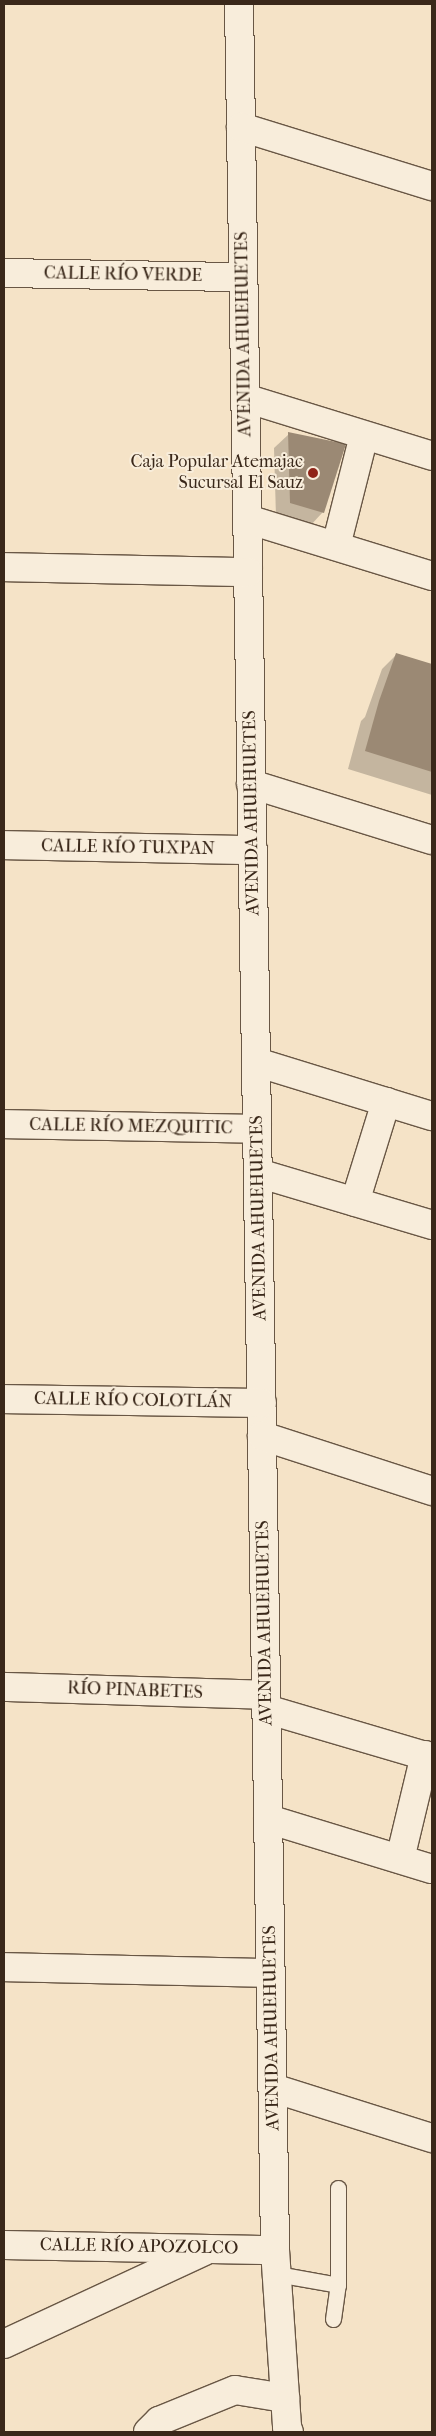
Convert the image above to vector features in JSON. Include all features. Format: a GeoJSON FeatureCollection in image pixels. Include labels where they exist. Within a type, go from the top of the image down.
{"type":"FeatureCollection","features":[{"type":"Feature","properties":{"kind":"street","name":"AVENIDA AHUEHUETES"},"geometry":{"type":"LineString","coordinates":[[239,4],[270,1973],[276,2262],[284,2398],[289,2432]]}},
{"type":"Feature","properties":{"kind":"street"},"geometry":{"type":"LineString","coordinates":[[241,127],[432,186]]}},
{"type":"Feature","properties":{"kind":"street","name":"CALLE RÍO VERDE"},"geometry":{"type":"LineString","coordinates":[[4,273],[243,277]]}},
{"type":"Feature","properties":{"kind":"street"},"geometry":{"type":"LineString","coordinates":[[245,398],[432,456]]}},
{"type":"Feature","properties":{"kind":"street"},"geometry":{"type":"LineString","coordinates":[[336,546],[364,435]]}},
{"type":"Feature","properties":{"kind":"street"},"geometry":{"type":"LineString","coordinates":[[247,519],[432,576]]}},
{"type":"Feature","properties":{"kind":"street"},"geometry":{"type":"LineString","coordinates":[[4,567],[248,572]]}},
{"type":"Feature","properties":{"kind":"street"},"geometry":{"type":"LineString","coordinates":[[251,784],[432,840]]}},
{"type":"Feature","properties":{"kind":"street","name":"CALLE RÍO TUXPAN"},"geometry":{"type":"LineString","coordinates":[[4,845],[253,850]]}},
{"type":"Feature","properties":{"kind":"street"},"geometry":{"type":"LineString","coordinates":[[256,1062],[432,1116]]}},
{"type":"Feature","properties":{"kind":"street"},"geometry":{"type":"LineString","coordinates":[[354,1202],[386,1102]]}},
{"type":"Feature","properties":{"kind":"street","name":"CALLE RÍO MEZQUITIC"},"geometry":{"type":"LineString","coordinates":[[4,1124],[257,1129]]}},
{"type":"Feature","properties":{"kind":"street"},"geometry":{"type":"LineString","coordinates":[[258,1173],[432,1225]]}},
{"type":"Feature","properties":{"kind":"street","name":"CALLE RÍO COLOTLÁN"},"geometry":{"type":"LineString","coordinates":[[4,1399],[262,1403]]}},
{"type":"Feature","properties":{"kind":"street"},"geometry":{"type":"LineString","coordinates":[[262,1436],[432,1491]]}},
{"type":"Feature","properties":{"kind":"street","name":"RÍO PINABETES"},"geometry":{"type":"LineString","coordinates":[[4,1687],[266,1702],[428,1757]]}},
{"type":"Feature","properties":{"kind":"street"},"geometry":{"type":"LineString","coordinates":[[400,1859],[428,1757]]}},
{"type":"Feature","properties":{"kind":"street"},"geometry":{"type":"LineString","coordinates":[[268,1819],[432,1869]]}},
{"type":"Feature","properties":{"kind":"street"},"geometry":{"type":"LineString","coordinates":[[4,1966],[270,1973]]}},
{"type":"Feature","properties":{"kind":"street"},"geometry":{"type":"LineString","coordinates":[[273,2088],[432,2138]]}},
{"type":"Feature","properties":{"kind":"street","name":"CALLE RÍO APOZOLCO"},"geometry":{"type":"LineString","coordinates":[[4,2244],[210,2248],[276,2262]]}},
{"type":"Feature","properties":{"kind":"street"},"geometry":{"type":"LineString","coordinates":[[4,2344],[210,2248]]}},
{"type":"Feature","properties":{"kind":"street"},"geometry":{"type":"LineString","coordinates":[[148,2432],[159,2420],[235,2390],[284,2398]]}},
{"type":"Feature","properties":{"kind":"lane"},"geometry":{"type":"LineString","coordinates":[[333,2319],[338,2285],[338,2188]]}},
{"type":"Feature","properties":{"kind":"lane"},"geometry":{"type":"LineString","coordinates":[[276,2262],[338,2285]]}},
{"type":"Feature","properties":{"kind":"building","name":"Caja Popular Atemajac Sucursal El Sauz"},"geometry":{"type":"Polygon","coordinates":[[[288,432],[346,444],[324,513],[290,503],[288,432]]]}},
{"type":"Feature","properties":{"kind":"building"},"geometry":{"type":"Polygon","coordinates":[[[396,653],[432,664],[432,772],[365,751],[379,701],[396,653]]]}},
{"type":"Feature","properties":{"kind":"place","name":"Caja Popular Atemajac Sucursal El Sauz"},"geometry":{"type":"Point","coordinates":[313,473]}}]}
